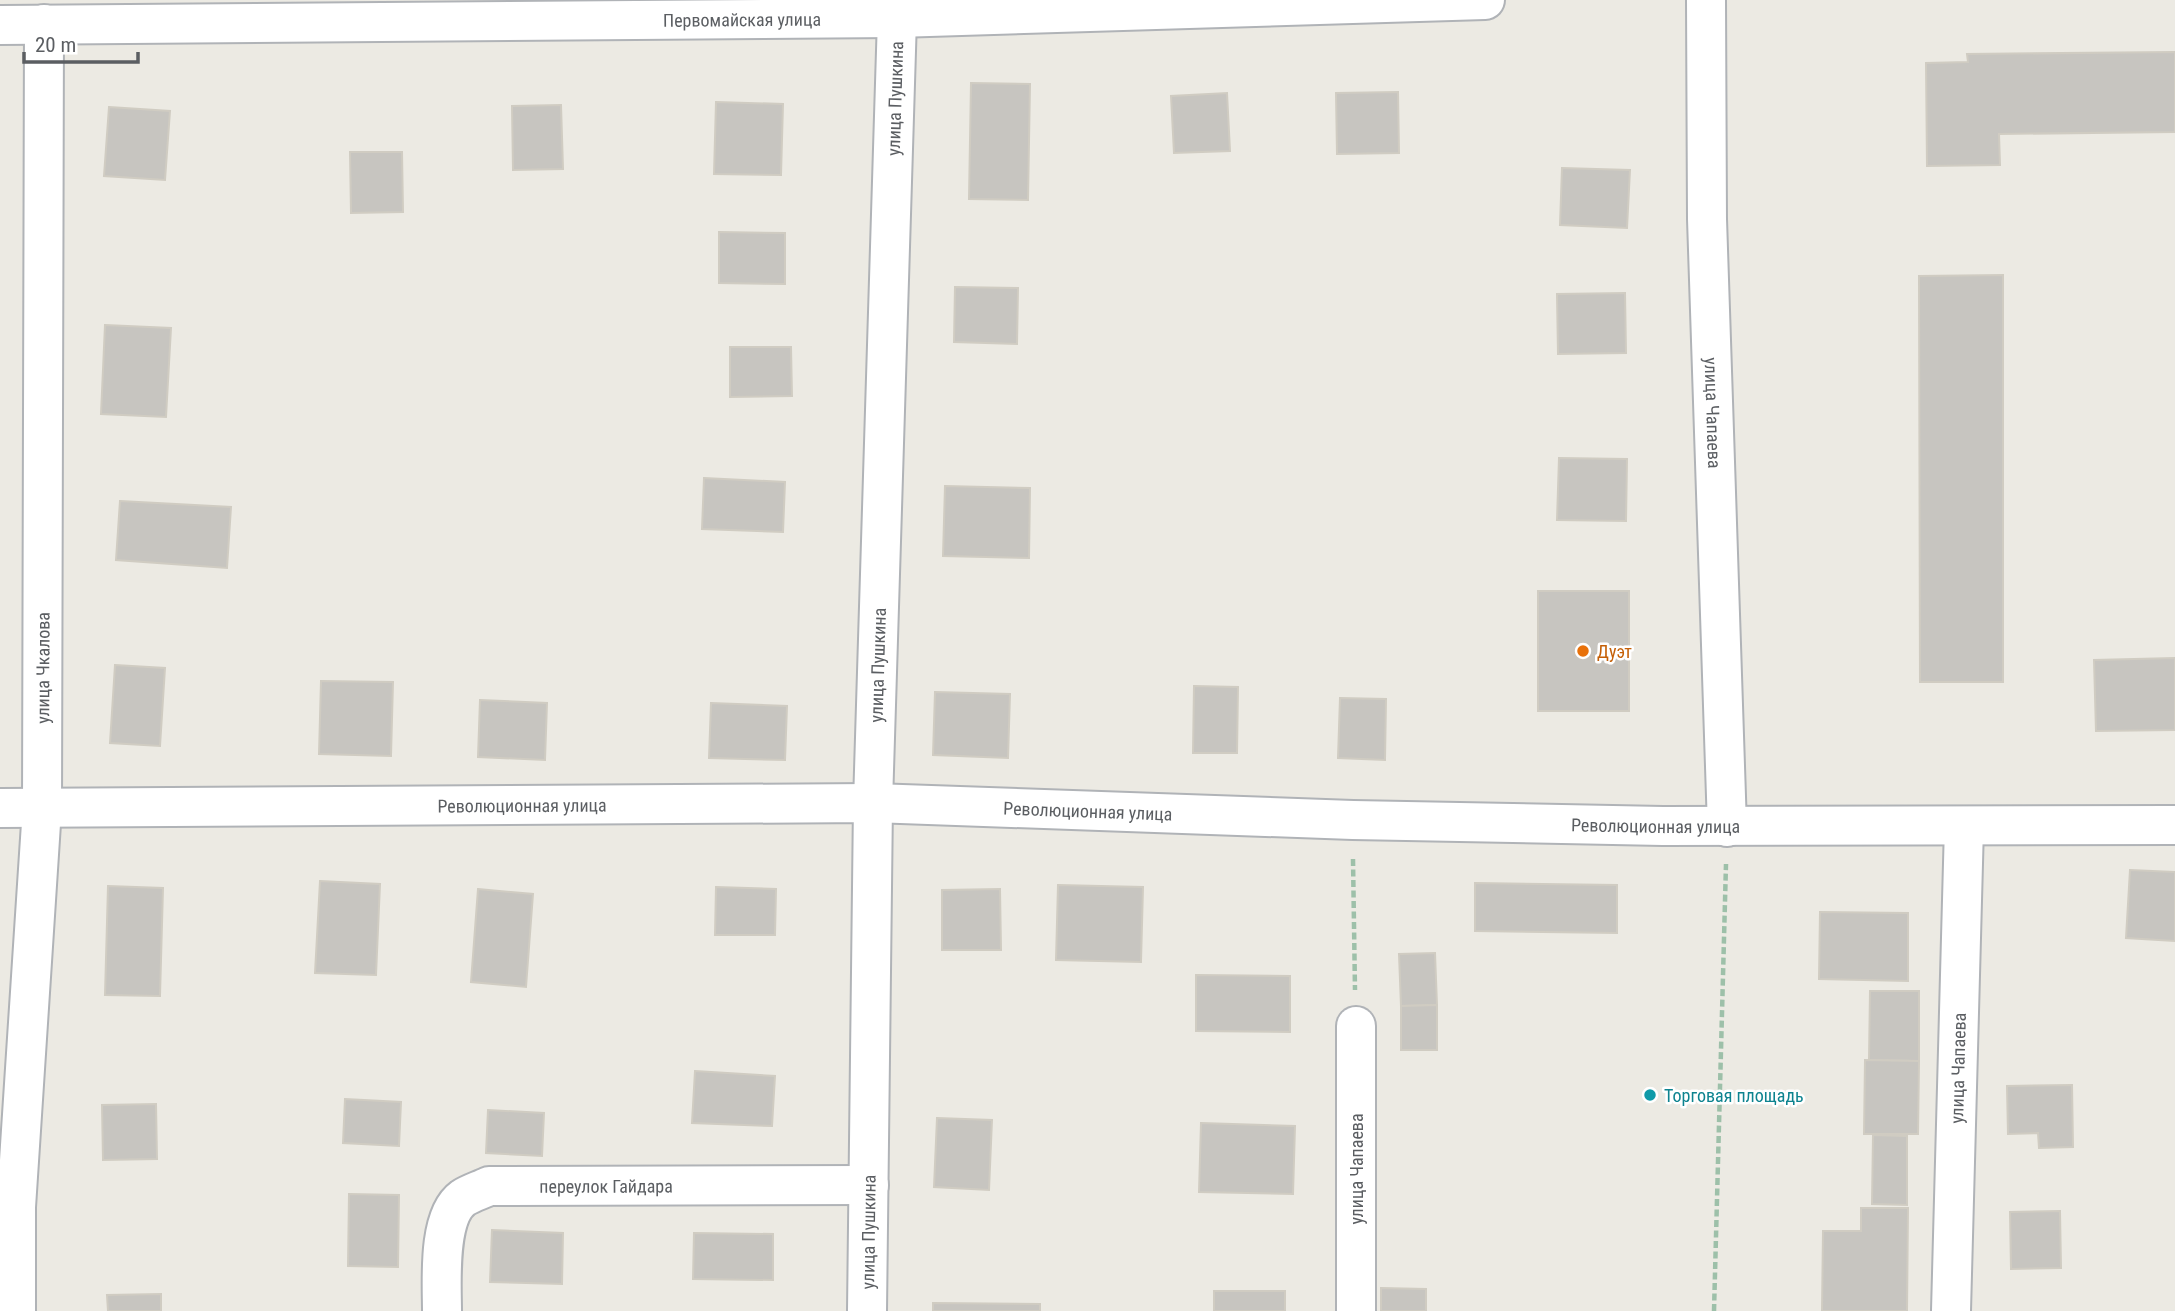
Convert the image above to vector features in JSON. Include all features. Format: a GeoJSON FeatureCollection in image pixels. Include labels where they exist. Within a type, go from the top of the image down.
{"type":"FeatureCollection","features":[{"type":"Feature","properties":{"kind":"street","name":"Первомайская улица"},"geometry":{"type":"LineString","coordinates":[[0,25],[897,18],[1145,5],[1485,0]]}},
{"type":"Feature","properties":{"kind":"street","name":"улица Чапаева"},"geometry":{"type":"LineString","coordinates":[[1706,0],[1707,219],[1727,827]]}},
{"type":"Feature","properties":{"kind":"street","name":"улица Пушкина"},"geometry":{"type":"LineString","coordinates":[[867,1311],[873,803],[897,18]]}},
{"type":"Feature","properties":{"kind":"street","name":"улица Чкалова"},"geometry":{"type":"LineString","coordinates":[[16,1311],[8,1207],[42,807],[44,24]]}},
{"type":"Feature","properties":{"kind":"street","name":"Революционная улица"},"geometry":{"type":"LineString","coordinates":[[0,808],[873,803],[1353,820],[1727,827],[2175,825]]}},
{"type":"Feature","properties":{"kind":"street","name":"улица Чапаева"},"geometry":{"type":"LineString","coordinates":[[1951,1311],[1964,826]]}},
{"type":"Feature","properties":{"kind":"street","name":"улица Чапаева"},"geometry":{"type":"LineString","coordinates":[[1356,1026],[1356,1311]]}},
{"type":"Feature","properties":{"kind":"street","name":"переулок Гайдара"},"geometry":{"type":"LineString","coordinates":[[442,1311],[443,1240],[451,1216],[461,1199],[489,1186],[869,1185]]}},
{"type":"Feature","properties":{"kind":"path"},"geometry":{"type":"LineString","coordinates":[[1353,820],[1356,1026]]}},
{"type":"Feature","properties":{"kind":"path"},"geometry":{"type":"LineString","coordinates":[[1714,1311],[1727,827]]}},
{"type":"Feature","properties":{"kind":"building"},"geometry":{"type":"Polygon","coordinates":[[[2175,52],[2175,132],[1999,134],[2000,165],[1927,166],[1926,63],[1968,62],[1967,54],[2175,52]]]}},
{"type":"Feature","properties":{"kind":"building"},"geometry":{"type":"Polygon","coordinates":[[[971,83],[1030,84],[1028,200],[969,199],[971,83]]]}},
{"type":"Feature","properties":{"kind":"building"},"geometry":{"type":"Polygon","coordinates":[[[1398,92],[1399,153],[1337,154],[1336,93],[1398,92]]]}},
{"type":"Feature","properties":{"kind":"building"},"geometry":{"type":"Polygon","coordinates":[[[1227,93],[1230,151],[1174,153],[1171,96],[1227,93]]]}},
{"type":"Feature","properties":{"kind":"building"},"geometry":{"type":"Polygon","coordinates":[[[716,102],[783,104],[781,175],[714,174],[716,102]]]}},
{"type":"Feature","properties":{"kind":"building"},"geometry":{"type":"Polygon","coordinates":[[[561,105],[563,169],[513,170],[512,106],[561,105]]]}},
{"type":"Feature","properties":{"kind":"building"},"geometry":{"type":"Polygon","coordinates":[[[109,107],[170,111],[165,180],[104,176],[109,107]]]}},
{"type":"Feature","properties":{"kind":"building"},"geometry":{"type":"Polygon","coordinates":[[[350,152],[402,152],[403,212],[351,213],[350,152]]]}},
{"type":"Feature","properties":{"kind":"building"},"geometry":{"type":"Polygon","coordinates":[[[1562,168],[1630,170],[1627,228],[1560,225],[1562,168]]]}},
{"type":"Feature","properties":{"kind":"building"},"geometry":{"type":"Polygon","coordinates":[[[719,232],[785,233],[785,284],[719,283],[719,232]]]}},
{"type":"Feature","properties":{"kind":"building"},"geometry":{"type":"Polygon","coordinates":[[[2003,275],[2003,682],[1920,682],[1919,276],[2003,275]]]}},
{"type":"Feature","properties":{"kind":"building"},"geometry":{"type":"Polygon","coordinates":[[[955,287],[1018,288],[1017,344],[954,342],[955,287]]]}},
{"type":"Feature","properties":{"kind":"building"},"geometry":{"type":"Polygon","coordinates":[[[1625,293],[1626,353],[1558,354],[1557,294],[1625,293]]]}},
{"type":"Feature","properties":{"kind":"building"},"geometry":{"type":"Polygon","coordinates":[[[105,325],[171,328],[166,417],[101,414],[105,325]]]}},
{"type":"Feature","properties":{"kind":"building"},"geometry":{"type":"Polygon","coordinates":[[[730,347],[791,347],[792,396],[730,397],[730,347]]]}},
{"type":"Feature","properties":{"kind":"building"},"geometry":{"type":"Polygon","coordinates":[[[1559,458],[1627,459],[1626,521],[1557,520],[1559,458]]]}},
{"type":"Feature","properties":{"kind":"building"},"geometry":{"type":"Polygon","coordinates":[[[704,478],[785,482],[783,532],[702,529],[704,478]]]}},
{"type":"Feature","properties":{"kind":"building"},"geometry":{"type":"Polygon","coordinates":[[[945,486],[1030,488],[1029,558],[943,556],[945,486]]]}},
{"type":"Feature","properties":{"kind":"building"},"geometry":{"type":"Polygon","coordinates":[[[120,501],[231,507],[227,568],[116,560],[120,501]]]}},
{"type":"Feature","properties":{"kind":"building","name":"Дуэт"},"geometry":{"type":"Polygon","coordinates":[[[1538,591],[1629,591],[1629,711],[1538,711],[1538,591]]]}},
{"type":"Feature","properties":{"kind":"building"},"geometry":{"type":"Polygon","coordinates":[[[2175,658],[2175,730],[2096,731],[2094,660],[2175,658]]]}},
{"type":"Feature","properties":{"kind":"building"},"geometry":{"type":"Polygon","coordinates":[[[115,665],[165,668],[160,746],[110,743],[115,665]]]}},
{"type":"Feature","properties":{"kind":"building"},"geometry":{"type":"Polygon","coordinates":[[[321,681],[393,682],[391,756],[319,754],[321,681]]]}},
{"type":"Feature","properties":{"kind":"building"},"geometry":{"type":"Polygon","coordinates":[[[1194,686],[1238,687],[1237,753],[1193,753],[1194,686]]]}},
{"type":"Feature","properties":{"kind":"building"},"geometry":{"type":"Polygon","coordinates":[[[935,692],[1010,694],[1008,758],[933,755],[935,692]]]}},
{"type":"Feature","properties":{"kind":"building"},"geometry":{"type":"Polygon","coordinates":[[[1340,698],[1386,699],[1385,760],[1338,758],[1340,698]]]}},
{"type":"Feature","properties":{"kind":"building"},"geometry":{"type":"Polygon","coordinates":[[[480,700],[547,703],[545,760],[478,757],[480,700]]]}},
{"type":"Feature","properties":{"kind":"building"},"geometry":{"type":"Polygon","coordinates":[[[711,703],[787,706],[785,760],[709,758],[711,703]]]}},
{"type":"Feature","properties":{"kind":"building"},"geometry":{"type":"Polygon","coordinates":[[[2130,870],[2175,872],[2175,941],[2126,938],[2130,870]]]}},
{"type":"Feature","properties":{"kind":"building"},"geometry":{"type":"Polygon","coordinates":[[[320,881],[380,884],[376,975],[315,973],[320,881]]]}},
{"type":"Feature","properties":{"kind":"building"},"geometry":{"type":"Polygon","coordinates":[[[1475,883],[1617,885],[1617,933],[1475,931],[1475,883]]]}},
{"type":"Feature","properties":{"kind":"building"},"geometry":{"type":"Polygon","coordinates":[[[1058,885],[1143,887],[1141,962],[1056,960],[1058,885]]]}},
{"type":"Feature","properties":{"kind":"building"},"geometry":{"type":"Polygon","coordinates":[[[108,886],[163,888],[160,996],[105,995],[108,886]]]}},
{"type":"Feature","properties":{"kind":"building"},"geometry":{"type":"Polygon","coordinates":[[[716,887],[776,889],[775,935],[715,935],[716,887]]]}},
{"type":"Feature","properties":{"kind":"building"},"geometry":{"type":"Polygon","coordinates":[[[478,889],[533,894],[526,987],[471,982],[478,889]]]}},
{"type":"Feature","properties":{"kind":"building"},"geometry":{"type":"Polygon","coordinates":[[[1000,889],[1001,950],[942,950],[942,890],[1000,889]]]}},
{"type":"Feature","properties":{"kind":"building"},"geometry":{"type":"Polygon","coordinates":[[[1820,912],[1908,913],[1908,981],[1819,979],[1820,912]]]}},
{"type":"Feature","properties":{"kind":"building"},"geometry":{"type":"Polygon","coordinates":[[[1435,953],[1437,1005],[1401,1006],[1399,954],[1435,953]]]}},
{"type":"Feature","properties":{"kind":"building"},"geometry":{"type":"Polygon","coordinates":[[[1196,975],[1290,976],[1290,1032],[1196,1031],[1196,975]]]}},
{"type":"Feature","properties":{"kind":"building"},"geometry":{"type":"Polygon","coordinates":[[[1870,991],[1919,991],[1919,1061],[1869,1060],[1870,991]]]}},
{"type":"Feature","properties":{"kind":"building"},"geometry":{"type":"Polygon","coordinates":[[[1437,1005],[1437,1050],[1401,1050],[1401,1006],[1437,1005]]]}},
{"type":"Feature","properties":{"kind":"building"},"geometry":{"type":"Polygon","coordinates":[[[1865,1060],[1919,1061],[1918,1134],[1864,1134],[1865,1060]]]}},
{"type":"Feature","properties":{"kind":"building"},"geometry":{"type":"Polygon","coordinates":[[[695,1071],[775,1076],[772,1126],[692,1123],[695,1071]]]}},
{"type":"Feature","properties":{"kind":"building"},"geometry":{"type":"Polygon","coordinates":[[[2072,1085],[2073,1147],[2039,1148],[2038,1133],[2008,1134],[2007,1086],[2072,1085]]]}},
{"type":"Feature","properties":{"kind":"building"},"geometry":{"type":"Polygon","coordinates":[[[345,1099],[401,1102],[399,1146],[343,1143],[345,1099]]]}},
{"type":"Feature","properties":{"kind":"building"},"geometry":{"type":"Polygon","coordinates":[[[156,1104],[157,1159],[103,1160],[102,1105],[156,1104]]]}},
{"type":"Feature","properties":{"kind":"building"},"geometry":{"type":"Polygon","coordinates":[[[488,1110],[544,1113],[542,1156],[486,1153],[488,1110]]]}},
{"type":"Feature","properties":{"kind":"building"},"geometry":{"type":"Polygon","coordinates":[[[937,1118],[992,1120],[989,1190],[934,1187],[937,1118]]]}},
{"type":"Feature","properties":{"kind":"building"},"geometry":{"type":"Polygon","coordinates":[[[1201,1123],[1295,1126],[1293,1194],[1199,1192],[1201,1123]]]}},
{"type":"Feature","properties":{"kind":"building"},"geometry":{"type":"Polygon","coordinates":[[[1873,1135],[1907,1136],[1907,1205],[1872,1204],[1873,1135]]]}},
{"type":"Feature","properties":{"kind":"building"},"geometry":{"type":"Polygon","coordinates":[[[349,1194],[399,1195],[398,1267],[348,1266],[349,1194]]]}},
{"type":"Feature","properties":{"kind":"building"},"geometry":{"type":"Polygon","coordinates":[[[1861,1208],[1908,1208],[1907,1311],[1822,1311],[1823,1231],[1861,1231],[1861,1208]]]}},
{"type":"Feature","properties":{"kind":"building"},"geometry":{"type":"Polygon","coordinates":[[[2060,1211],[2061,1268],[2011,1269],[2010,1212],[2060,1211]]]}},
{"type":"Feature","properties":{"kind":"building"},"geometry":{"type":"Polygon","coordinates":[[[492,1230],[563,1233],[562,1284],[490,1282],[492,1230]]]}},
{"type":"Feature","properties":{"kind":"building"},"geometry":{"type":"Polygon","coordinates":[[[694,1233],[773,1234],[773,1280],[693,1279],[694,1233]]]}},
{"type":"Feature","properties":{"kind":"building"},"geometry":{"type":"Polygon","coordinates":[[[1381,1288],[1426,1289],[1426,1311],[1381,1311],[1381,1288]]]}},
{"type":"Feature","properties":{"kind":"building"},"geometry":{"type":"Polygon","coordinates":[[[1214,1291],[1285,1291],[1285,1311],[1214,1311],[1214,1291]]]}},
{"type":"Feature","properties":{"kind":"building"},"geometry":{"type":"Polygon","coordinates":[[[161,1294],[161,1311],[108,1311],[107,1295],[161,1294]]]}},
{"type":"Feature","properties":{"kind":"building"},"geometry":{"type":"Polygon","coordinates":[[[933,1303],[1040,1304],[1040,1311],[933,1311],[933,1303]]]}},
{"type":"Feature","properties":{"kind":"place","name":"Дуэт"},"geometry":{"type":"Point","coordinates":[1583,651]}},
{"type":"Feature","properties":{"kind":"place","name":"Торговая площадь"},"geometry":{"type":"Point","coordinates":[1650,1095]}}]}
